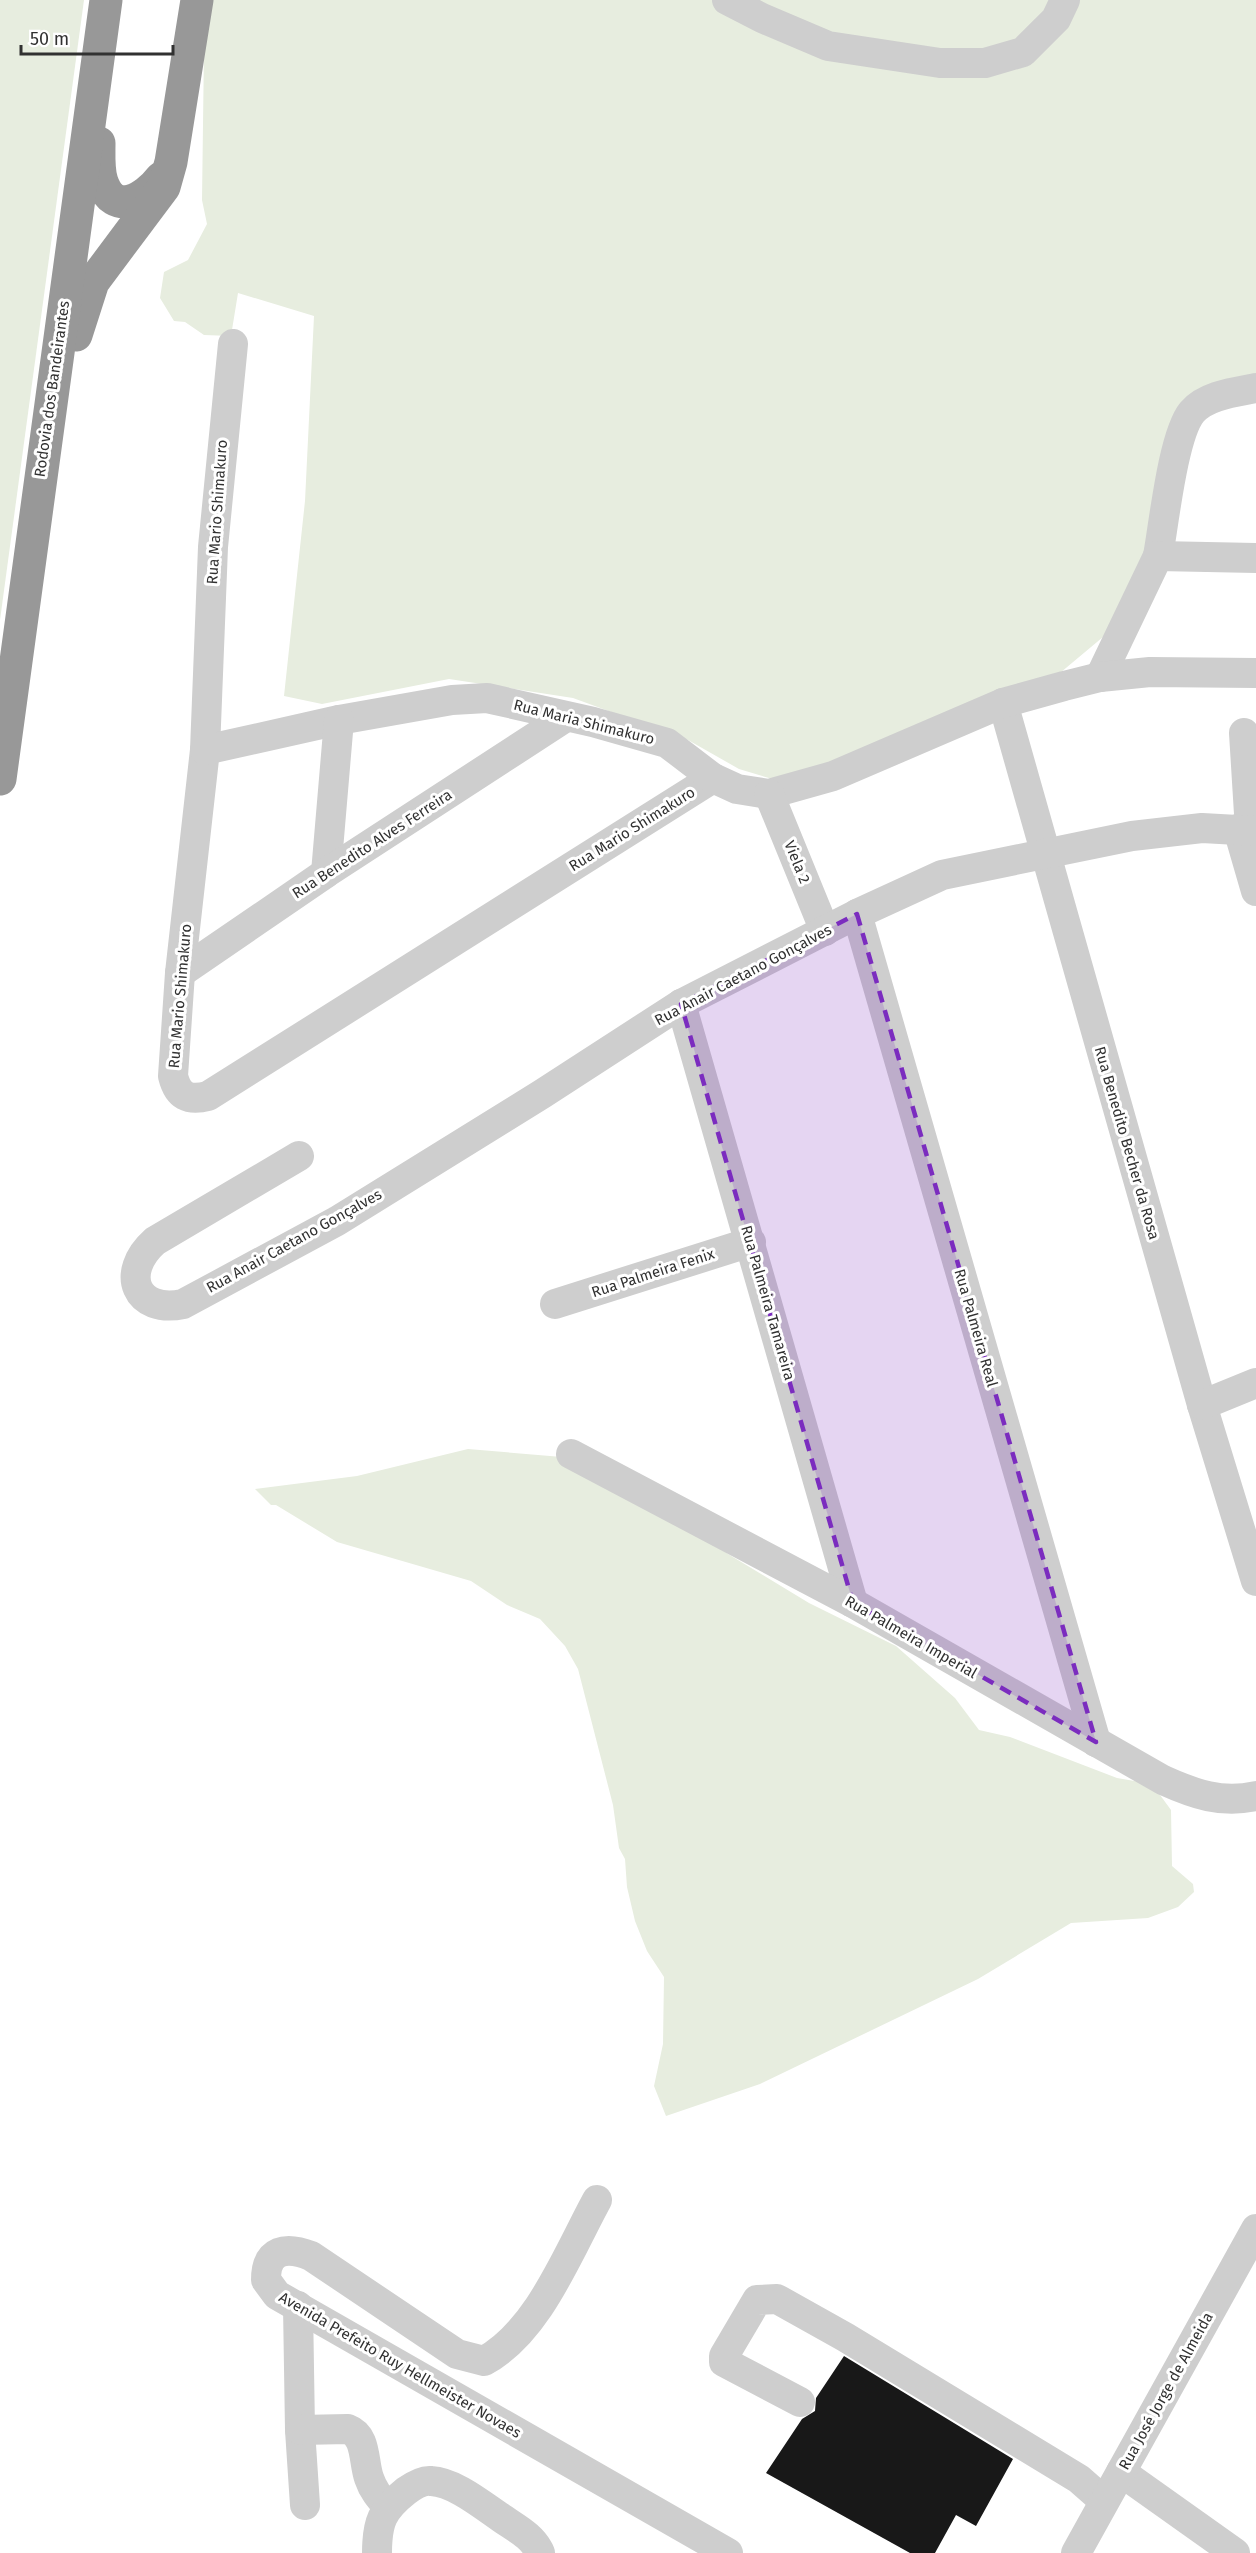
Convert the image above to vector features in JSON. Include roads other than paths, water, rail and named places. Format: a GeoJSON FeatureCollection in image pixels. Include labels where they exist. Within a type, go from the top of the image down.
{"type":"FeatureCollection","features":[{"type":"Feature","properties":{"kind":"highway","name":"Rodovia dos Bandeirantes"},"geometry":{"type":"LineString","coordinates":[[0,779],[106,0]]}},
{"type":"Feature","properties":{"kind":"highway"},"geometry":{"type":"LineString","coordinates":[[39,485],[82,310],[93,282],[164,187],[171,162],[197,0]]}},
{"type":"Feature","properties":{"kind":"highway"},"geometry":{"type":"LineString","coordinates":[[100,47],[99,154],[101,180],[107,194],[119,200],[135,201],[147,195],[171,162]]}},
{"type":"Feature","properties":{"kind":"street"},"geometry":{"type":"LineString","coordinates":[[727,0],[762,18],[828,46],[940,63],[985,63],[1023,52],[1056,19],[1065,0]]}},
{"type":"Feature","properties":{"kind":"street","name":"Rua Mario Shimakuro"},"geometry":{"type":"LineString","coordinates":[[233,345],[213,547],[205,750],[180,973],[173,1076],[176,1089],[187,1098],[197,1099],[208,1096],[713,778]]}},
{"type":"Feature","properties":{"kind":"street"},"geometry":{"type":"LineString","coordinates":[[1100,677],[1158,556],[1181,430],[1192,411],[1210,399],[1254,390]]}},
{"type":"Feature","properties":{"kind":"street"},"geometry":{"type":"LineString","coordinates":[[1158,556],[1256,558]]}},
{"type":"Feature","properties":{"kind":"street","name":"Rua Maria Shimakuro"},"geometry":{"type":"LineString","coordinates":[[205,750],[339,720],[452,700],[487,698],[634,732],[667,743],[713,778],[737,789],[769,794],[833,776],[1003,703],[1100,677],[1150,672],[1256,673]]}},
{"type":"Feature","properties":{"kind":"street","name":"Rua Benedito Becher da Rosa"},"geometry":{"type":"LineString","coordinates":[[1003,703],[1044,855],[1202,1405],[1256,1581]]}},
{"type":"Feature","properties":{"kind":"street","name":"Rua Benedito Alves Ferreira"},"geometry":{"type":"LineString","coordinates":[[180,973],[326,873],[566,717]]}},
{"type":"Feature","properties":{"kind":"street"},"geometry":{"type":"LineString","coordinates":[[326,873],[339,720]]}},
{"type":"Feature","properties":{"kind":"street"},"geometry":{"type":"LineString","coordinates":[[1244,733],[1248,830],[1256,891]]}},
{"type":"Feature","properties":{"kind":"street","name":"Viela 2"},"geometry":{"type":"LineString","coordinates":[[769,794],[825,931]]}},
{"type":"Feature","properties":{"kind":"street","name":"Rua Anair Caetano Gonçalves"},"geometry":{"type":"LineString","coordinates":[[299,1156],[155,1241],[136,1262],[134,1280],[142,1295],[168,1307],[183,1304],[337,1221],[542,1094],[681,1004],[857,914],[942,875],[1132,836],[1202,828],[1248,830]]}},
{"type":"Feature","properties":{"kind":"street","name":"Rua Palmeira Real"},"geometry":{"type":"LineString","coordinates":[[857,914],[1096,1742]]}},
{"type":"Feature","properties":{"kind":"street","name":"Rua Palmeira Tamareira"},"geometry":{"type":"LineString","coordinates":[[681,1004],[853,1603]]}},
{"type":"Feature","properties":{"kind":"street","name":"Rua Palmeira Fenix"},"geometry":{"type":"LineString","coordinates":[[555,1304],[751,1242]]}},
{"type":"Feature","properties":{"kind":"street"},"geometry":{"type":"LineString","coordinates":[[1202,1405],[1256,1383]]}},
{"type":"Feature","properties":{"kind":"street","name":"Rua Palmeira Imperial"},"geometry":{"type":"LineString","coordinates":[[571,1454],[853,1603],[1163,1780],[1198,1795],[1237,1801],[1256,1796]]}},
{"type":"Feature","properties":{"kind":"street","name":"Avenida Prefeito Ruy Hellmeister Novaes"},"geometry":{"type":"LineString","coordinates":[[597,2200],[542,2301],[519,2336],[502,2352],[484,2361],[457,2354],[311,2256],[290,2249],[270,2259],[266,2270],[266,2280],[278,2295],[724,2552]]}},
{"type":"Feature","properties":{"kind":"street","name":"Rua José Jorge de Almeida"},"geometry":{"type":"LineString","coordinates":[[1076,2553],[1256,2229]]}},
{"type":"Feature","properties":{"kind":"street"},"geometry":{"type":"LineString","coordinates":[[800,2402],[724,2362],[724,2356],[757,2300],[777,2299],[845,2337],[1079,2479],[1104,2501]]}},
{"type":"Feature","properties":{"kind":"street"},"geometry":{"type":"LineString","coordinates":[[298,2306],[304,2505]]}},
{"type":"Feature","properties":{"kind":"street"},"geometry":{"type":"LineString","coordinates":[[300,2430],[348,2429],[355,2432],[361,2438],[369,2478],[377,2495],[387,2506]]}},
{"type":"Feature","properties":{"kind":"street"},"geometry":{"type":"LineString","coordinates":[[1121,2472],[1235,2553]]}},
{"type":"Feature","properties":{"kind":"street"},"geometry":{"type":"LineString","coordinates":[[377,2553],[379,2524],[387,2506],[413,2486],[430,2480],[446,2484],[486,2508],[531,2539],[540,2553]]}}]}
